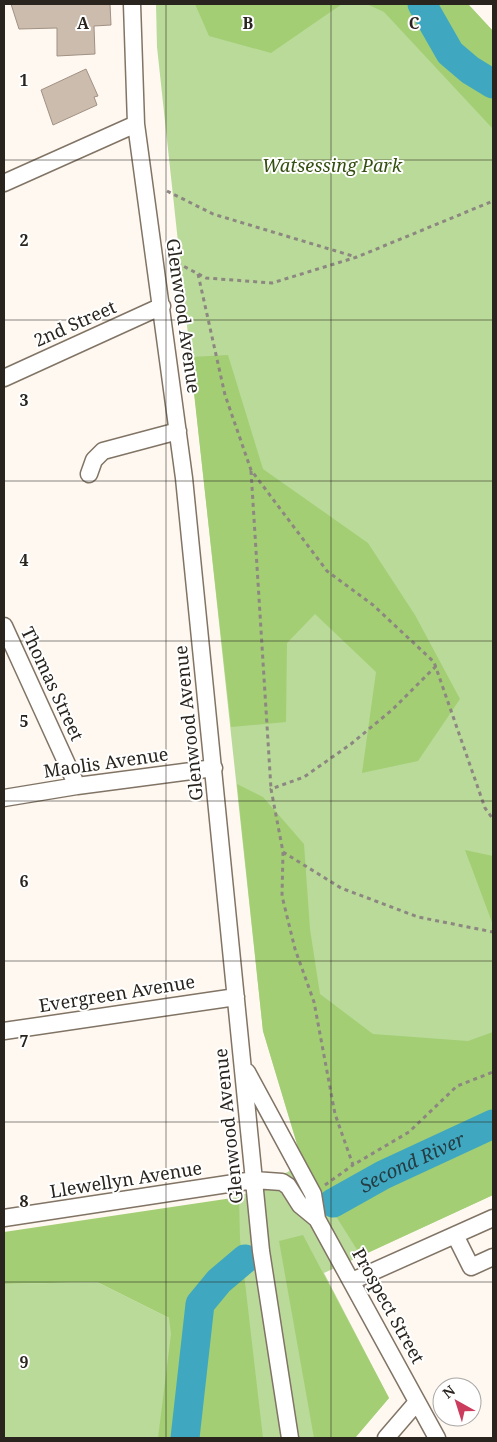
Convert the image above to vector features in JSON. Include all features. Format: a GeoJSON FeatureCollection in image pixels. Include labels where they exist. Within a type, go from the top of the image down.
{"type":"FeatureCollection","features":[{"type":"Feature","properties":{"kind":"street","name":"Glenwood Avenue"},"geometry":{"type":"LineString","coordinates":[[132,4],[136,124],[178,431],[214,768],[261,1251],[290,1438]]}},
{"type":"Feature","properties":{"kind":"street"},"geometry":{"type":"LineString","coordinates":[[4,183],[136,124]]}},
{"type":"Feature","properties":{"kind":"street","name":"2nd Street"},"geometry":{"type":"LineString","coordinates":[[4,378],[162,306]]}},
{"type":"Feature","properties":{"kind":"street"},"geometry":{"type":"LineString","coordinates":[[89,474],[94,460],[103,451],[178,431]]}},
{"type":"Feature","properties":{"kind":"street","name":"Thomas Street"},"geometry":{"type":"LineString","coordinates":[[4,626],[77,786]]}},
{"type":"Feature","properties":{"kind":"street","name":"Maolis Avenue"},"geometry":{"type":"LineString","coordinates":[[4,798],[77,786],[214,768]]}},
{"type":"Feature","properties":{"kind":"street","name":"Evergreen Avenue"},"geometry":{"type":"LineString","coordinates":[[4,1031],[236,997]]}},
{"type":"Feature","properties":{"kind":"street","name":"Prospect Street"},"geometry":{"type":"LineString","coordinates":[[243,1064],[313,1194],[317,1219],[437,1438]]}},
{"type":"Feature","properties":{"kind":"street","name":"Prospect Street"},"geometry":{"type":"LineString","coordinates":[[254,1180],[282,1182],[288,1186],[300,1205],[317,1219]]}},
{"type":"Feature","properties":{"kind":"street","name":"Llewellyn Avenue"},"geometry":{"type":"LineString","coordinates":[[4,1218],[254,1180]]}},
{"type":"Feature","properties":{"kind":"street"},"geometry":{"type":"LineString","coordinates":[[352,1281],[493,1218]]}},
{"type":"Feature","properties":{"kind":"street"},"geometry":{"type":"LineString","coordinates":[[455,1235],[471,1267],[493,1258]]}},
{"type":"Feature","properties":{"kind":"street"},"geometry":{"type":"LineString","coordinates":[[386,1438],[417,1402]]}},
{"type":"Feature","properties":{"kind":"path"},"geometry":{"type":"LineString","coordinates":[[167,191],[213,214],[357,257]]}},
{"type":"Feature","properties":{"kind":"path"},"geometry":{"type":"LineString","coordinates":[[154,251],[206,278],[272,283],[357,257],[493,201]]}},
{"type":"Feature","properties":{"kind":"path"},"geometry":{"type":"LineString","coordinates":[[198,274],[225,395],[251,470],[271,789],[283,852],[282,896],[295,948],[314,1002],[334,1114],[353,1165],[409,1132],[457,1086],[493,1072]]}},
{"type":"Feature","properties":{"kind":"path"},"geometry":{"type":"LineString","coordinates":[[251,470],[328,571],[374,606],[434,662],[485,808],[493,819]]}},
{"type":"Feature","properties":{"kind":"path"},"geometry":{"type":"LineString","coordinates":[[271,789],[304,777],[351,744],[393,709],[436,666]]}},
{"type":"Feature","properties":{"kind":"path"},"geometry":{"type":"LineString","coordinates":[[283,852],[341,888],[418,918],[493,932]]}},
{"type":"Feature","properties":{"kind":"green space","name":"Watsessing Park"},"geometry":{"type":"Polygon","coordinates":[[[156,4],[468,4],[493,31],[493,1195],[324,1273],[389,1398],[355,1438],[4,1438],[4,1284],[97,1282],[169,1318],[239,1201],[239,1197],[303,1164],[263,1031],[157,47],[156,4]]]}},
{"type":"Feature","properties":{"kind":"green space"},"geometry":{"type":"Polygon","coordinates":[[[195,4],[342,4],[271,53],[209,36],[195,4]]]}},
{"type":"Feature","properties":{"kind":"green space"},"geometry":{"type":"Polygon","coordinates":[[[367,4],[468,4],[493,31],[493,129],[384,12],[367,4]]]}},
{"type":"Feature","properties":{"kind":"green space"},"geometry":{"type":"Polygon","coordinates":[[[228,355],[263,469],[368,543],[415,615],[460,699],[418,761],[362,773],[376,672],[315,614],[287,643],[286,722],[231,727],[190,357],[228,355]]]}},
{"type":"Feature","properties":{"kind":"green space"},"geometry":{"type":"Polygon","coordinates":[[[237,784],[263,797],[304,844],[310,929],[320,994],[373,1034],[468,1041],[493,1032],[493,1195],[361,1256],[303,1164],[263,1031],[237,784]]]}},
{"type":"Feature","properties":{"kind":"green space"},"geometry":{"type":"Polygon","coordinates":[[[465,850],[493,856],[493,925],[465,850]]]}},
{"type":"Feature","properties":{"kind":"green space"},"geometry":{"type":"Polygon","coordinates":[[[239,1197],[240,1239],[263,1438],[158,1438],[171,1334],[169,1318],[97,1282],[4,1284],[4,1232],[239,1197]]]}},
{"type":"Feature","properties":{"kind":"green space"},"geometry":{"type":"Polygon","coordinates":[[[303,1235],[389,1398],[355,1438],[314,1438],[279,1241],[303,1235]]]}},
{"type":"Feature","properties":{"kind":"building"},"geometry":{"type":"Polygon","coordinates":[[[11,4],[110,4],[111,25],[94,26],[95,54],[57,56],[57,28],[19,29],[11,4]]]}},
{"type":"Feature","properties":{"kind":"building"},"geometry":{"type":"Polygon","coordinates":[[[86,69],[98,96],[94,97],[97,105],[53,125],[41,90],[86,69]]]}},
{"type":"Feature","properties":{"kind":"waterway"},"geometry":{"type":"LineString","coordinates":[[422,4],[450,53],[470,70],[493,84]]}},
{"type":"Feature","properties":{"kind":"waterway","name":"Second River"},"geometry":{"type":"LineString","coordinates":[[333,1203],[383,1175],[493,1124]]}},
{"type":"Feature","properties":{"kind":"waterway","name":"Second River"},"geometry":{"type":"LineString","coordinates":[[185,1438],[200,1304],[219,1281],[245,1259]]}}]}
